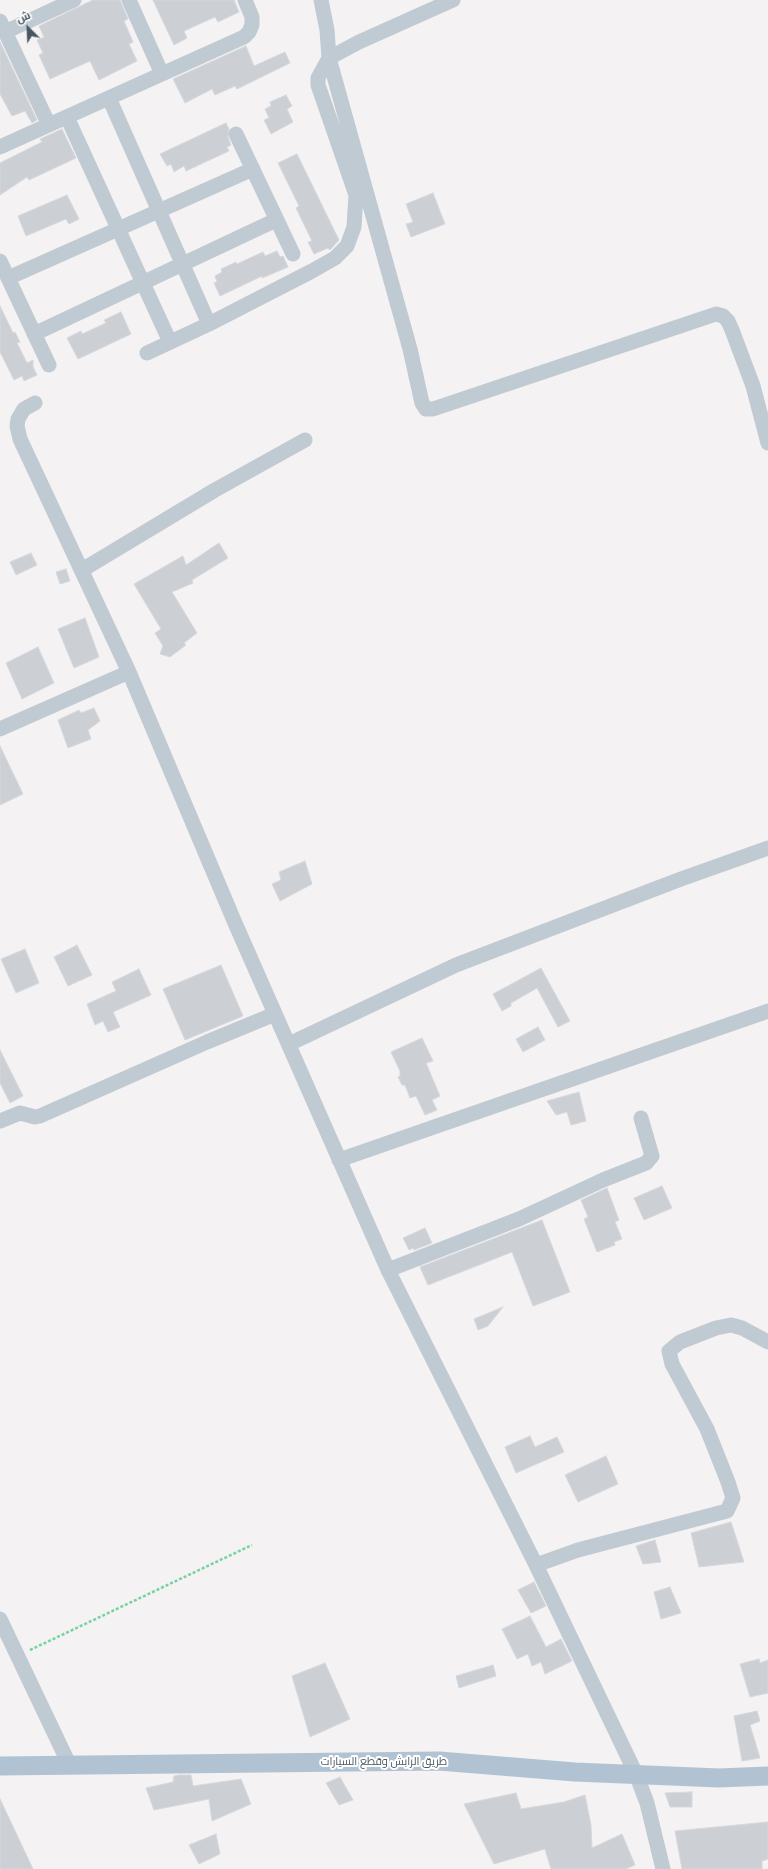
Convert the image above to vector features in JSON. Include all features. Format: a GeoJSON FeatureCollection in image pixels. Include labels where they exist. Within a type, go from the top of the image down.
{"type":"FeatureCollection","features":[{"type":"Feature","properties":{"kind":"main road","name":"طريق الرابش وقطع السيارات"},"geometry":{"type":"LineString","coordinates":[[0,1766],[69,1764],[439,1761],[575,1772],[719,1778],[768,1776]]}},
{"type":"Feature","properties":{"kind":"street"},"geometry":{"type":"LineString","coordinates":[[49,125],[3,26],[74,0]]}},
{"type":"Feature","properties":{"kind":"street"},"geometry":{"type":"LineString","coordinates":[[129,0],[162,74]]}},
{"type":"Feature","properties":{"kind":"street"},"geometry":{"type":"LineString","coordinates":[[0,147],[244,37],[249,32],[252,24],[252,17],[245,0]]}},
{"type":"Feature","properties":{"kind":"street"},"geometry":{"type":"LineString","coordinates":[[320,0],[327,30],[329,58],[410,349],[422,403],[426,409],[433,409],[716,314],[723,316],[728,321],[732,330],[753,386],[768,443]]}},
{"type":"Feature","properties":{"kind":"street"},"geometry":{"type":"LineString","coordinates":[[147,353],[209,324],[335,258],[347,246],[354,227],[356,196],[318,85],[318,78],[329,58],[359,42],[453,0]]}},
{"type":"Feature","properties":{"kind":"street"},"geometry":{"type":"LineString","coordinates":[[109,98],[209,324]]}},
{"type":"Feature","properties":{"kind":"street"},"geometry":{"type":"LineString","coordinates":[[67,117],[170,342]]}},
{"type":"Feature","properties":{"kind":"street"},"geometry":{"type":"LineString","coordinates":[[236,134],[293,254]]}},
{"type":"Feature","properties":{"kind":"street"},"geometry":{"type":"LineString","coordinates":[[8,278],[253,169]]}},
{"type":"Feature","properties":{"kind":"street"},"geometry":{"type":"LineString","coordinates":[[34,334],[276,220]]}},
{"type":"Feature","properties":{"kind":"street"},"geometry":{"type":"LineString","coordinates":[[0,261],[49,366]]}},
{"type":"Feature","properties":{"kind":"street"},"geometry":{"type":"LineString","coordinates":[[35,403],[24,409],[21,413],[17,426],[17,432],[129,672],[339,1160],[388,1270],[536,1565],[636,1774],[647,1803],[663,1869]]}},
{"type":"Feature","properties":{"kind":"street"},"geometry":{"type":"LineString","coordinates":[[82,570],[214,490],[306,440]]}},
{"type":"Feature","properties":{"kind":"street"},"geometry":{"type":"LineString","coordinates":[[0,729],[129,672]]}},
{"type":"Feature","properties":{"kind":"street"},"geometry":{"type":"LineString","coordinates":[[289,1044],[456,966],[674,882],[768,848]]}},
{"type":"Feature","properties":{"kind":"street"},"geometry":{"type":"LineString","coordinates":[[339,1160],[768,1012]]}},
{"type":"Feature","properties":{"kind":"street"},"geometry":{"type":"LineString","coordinates":[[0,1121],[20,1113],[35,1117],[40,1116],[207,1042],[276,1014]]}},
{"type":"Feature","properties":{"kind":"street"},"geometry":{"type":"LineString","coordinates":[[388,1270],[519,1218],[603,1180],[646,1163],[652,1156],[641,1118]]}},
{"type":"Feature","properties":{"kind":"street"},"geometry":{"type":"LineString","coordinates":[[536,1565],[578,1550],[727,1511],[733,1498],[728,1482],[707,1429],[672,1364],[669,1351],[680,1342],[687,1339],[716,1328],[731,1325],[742,1328],[768,1342]]}},
{"type":"Feature","properties":{"kind":"street"},"geometry":{"type":"LineString","coordinates":[[0,1619],[69,1764]]}},
{"type":"Feature","properties":{"kind":"path"},"geometry":{"type":"LineString","coordinates":[[17,1657],[252,1545]]}},
{"type":"Feature","properties":{"kind":"building"},"geometry":{"type":"Polygon","coordinates":[[[93,0],[120,0],[128,19],[124,21],[133,42],[129,44],[137,61],[99,80],[90,61],[50,79],[39,55],[43,53],[37,40],[44,37],[39,26],[93,0]]]}},
{"type":"Feature","properties":{"kind":"building"},"geometry":{"type":"Polygon","coordinates":[[[153,0],[234,0],[239,12],[218,22],[215,17],[184,31],[187,38],[174,45],[153,0]]]}},
{"type":"Feature","properties":{"kind":"building"},"geometry":{"type":"Polygon","coordinates":[[[0,42],[37,120],[32,123],[25,111],[12,116],[0,94],[0,42]]]}},
{"type":"Feature","properties":{"kind":"building"},"geometry":{"type":"Polygon","coordinates":[[[246,46],[254,66],[285,52],[290,63],[237,89],[235,86],[215,95],[212,89],[185,103],[173,79],[246,46]]]}},
{"type":"Feature","properties":{"kind":"building"},"geometry":{"type":"Polygon","coordinates":[[[286,95],[292,106],[287,109],[293,122],[271,134],[264,120],[269,118],[265,109],[271,106],[270,102],[286,95]]]}},
{"type":"Feature","properties":{"kind":"building"},"geometry":{"type":"Polygon","coordinates":[[[226,123],[229,129],[228,137],[231,145],[227,147],[229,151],[186,171],[184,166],[174,172],[171,164],[167,166],[160,154],[226,123]]]}},
{"type":"Feature","properties":{"kind":"building"},"geometry":{"type":"Polygon","coordinates":[[[62,129],[76,158],[29,180],[27,177],[0,195],[0,163],[42,142],[40,139],[62,129]]]}},
{"type":"Feature","properties":{"kind":"building"},"geometry":{"type":"Polygon","coordinates":[[[297,154],[339,240],[330,250],[328,248],[314,254],[308,242],[312,241],[296,208],[299,206],[278,163],[297,154]]]}},
{"type":"Feature","properties":{"kind":"building"},"geometry":{"type":"Polygon","coordinates":[[[433,193],[445,224],[411,237],[406,224],[413,222],[406,204],[433,193]]]}},
{"type":"Feature","properties":{"kind":"building"},"geometry":{"type":"Polygon","coordinates":[[[67,195],[79,219],[69,224],[66,219],[26,236],[18,216],[67,195]]]}},
{"type":"Feature","properties":{"kind":"building"},"geometry":{"type":"Polygon","coordinates":[[[277,251],[280,257],[283,256],[288,267],[262,278],[262,276],[220,296],[214,283],[217,282],[215,276],[222,272],[221,269],[236,262],[237,264],[263,252],[265,256],[277,251]]]}},
{"type":"Feature","properties":{"kind":"building"},"geometry":{"type":"Polygon","coordinates":[[[0,306],[13,333],[15,332],[20,342],[17,343],[27,363],[33,360],[33,367],[37,375],[24,381],[22,376],[14,380],[0,352],[0,306]]]}},
{"type":"Feature","properties":{"kind":"building"},"geometry":{"type":"Polygon","coordinates":[[[121,312],[131,334],[78,359],[67,338],[81,331],[82,334],[106,323],[104,320],[121,312]]]}},
{"type":"Feature","properties":{"kind":"building"},"geometry":{"type":"Polygon","coordinates":[[[219,543],[228,558],[192,580],[193,583],[172,592],[197,633],[184,643],[186,645],[170,657],[160,654],[163,646],[155,633],[161,629],[134,584],[183,556],[186,565],[219,543]]]}},
{"type":"Feature","properties":{"kind":"building"},"geometry":{"type":"Polygon","coordinates":[[[31,553],[37,565],[16,575],[10,562],[31,553]]]}},
{"type":"Feature","properties":{"kind":"building"},"geometry":{"type":"Polygon","coordinates":[[[66,569],[70,581],[60,584],[56,572],[66,569]]]}},
{"type":"Feature","properties":{"kind":"building"},"geometry":{"type":"Polygon","coordinates":[[[85,618],[99,657],[74,668],[58,629],[85,618]]]}},
{"type":"Feature","properties":{"kind":"building"},"geometry":{"type":"Polygon","coordinates":[[[38,647],[54,683],[22,699],[6,663],[38,647]]]}},
{"type":"Feature","properties":{"kind":"building"},"geometry":{"type":"Polygon","coordinates":[[[94,708],[100,721],[88,730],[91,739],[68,748],[58,720],[79,710],[81,713],[94,708]]]}},
{"type":"Feature","properties":{"kind":"building"},"geometry":{"type":"Polygon","coordinates":[[[0,746],[23,794],[0,805],[0,746]]]}},
{"type":"Feature","properties":{"kind":"building"},"geometry":{"type":"Polygon","coordinates":[[[305,861],[312,884],[280,901],[272,884],[281,880],[279,872],[305,861]]]}},
{"type":"Feature","properties":{"kind":"building"},"geometry":{"type":"Polygon","coordinates":[[[77,945],[92,975],[68,986],[54,957],[77,945]]]}},
{"type":"Feature","properties":{"kind":"building"},"geometry":{"type":"Polygon","coordinates":[[[25,949],[39,983],[16,993],[1,959],[25,949]]]}},
{"type":"Feature","properties":{"kind":"building"},"geometry":{"type":"Polygon","coordinates":[[[221,965],[243,1016],[185,1040],[163,989],[221,965]]]}},
{"type":"Feature","properties":{"kind":"building"},"geometry":{"type":"Polygon","coordinates":[[[541,968],[570,1021],[558,1027],[537,988],[511,1003],[511,1006],[502,1011],[493,994],[541,968]]]}},
{"type":"Feature","properties":{"kind":"building"},"geometry":{"type":"Polygon","coordinates":[[[139,969],[151,995],[113,1012],[120,1027],[108,1032],[103,1021],[95,1025],[87,1004],[116,991],[112,982],[139,969]]]}},
{"type":"Feature","properties":{"kind":"building"},"geometry":{"type":"Polygon","coordinates":[[[538,1027],[545,1040],[523,1052],[516,1039],[538,1027]]]}},
{"type":"Feature","properties":{"kind":"building"},"geometry":{"type":"Polygon","coordinates":[[[422,1038],[433,1061],[426,1063],[440,1096],[432,1100],[437,1110],[425,1115],[416,1096],[410,1098],[405,1085],[402,1085],[398,1077],[400,1076],[400,1071],[391,1052],[422,1038]]]}},
{"type":"Feature","properties":{"kind":"building"},"geometry":{"type":"Polygon","coordinates":[[[0,1050],[23,1096],[10,1103],[0,1083],[0,1050]]]}},
{"type":"Feature","properties":{"kind":"building"},"geometry":{"type":"Polygon","coordinates":[[[579,1092],[586,1121],[571,1125],[567,1112],[556,1115],[547,1101],[579,1092]]]}},
{"type":"Feature","properties":{"kind":"building"},"geometry":{"type":"Polygon","coordinates":[[[662,1186],[672,1208],[644,1220],[634,1198],[662,1186]]]}},
{"type":"Feature","properties":{"kind":"building"},"geometry":{"type":"Polygon","coordinates":[[[607,1188],[619,1220],[615,1222],[622,1239],[614,1242],[615,1245],[597,1252],[584,1219],[588,1217],[581,1200],[607,1188]]]}},
{"type":"Feature","properties":{"kind":"building"},"geometry":{"type":"Polygon","coordinates":[[[542,1220],[570,1292],[533,1306],[512,1252],[428,1285],[420,1267],[542,1220]]]}},
{"type":"Feature","properties":{"kind":"building"},"geometry":{"type":"Polygon","coordinates":[[[425,1228],[432,1243],[414,1250],[413,1248],[409,1250],[403,1238],[425,1228]]]}},
{"type":"Feature","properties":{"kind":"building"},"geometry":{"type":"Polygon","coordinates":[[[503,1307],[488,1326],[478,1330],[474,1319],[503,1307]]]}},
{"type":"Feature","properties":{"kind":"building"},"geometry":{"type":"Polygon","coordinates":[[[530,1436],[535,1447],[557,1437],[564,1452],[516,1473],[505,1447],[530,1436]]]}},
{"type":"Feature","properties":{"kind":"building"},"geometry":{"type":"Polygon","coordinates":[[[606,1456],[618,1484],[578,1502],[565,1475],[606,1456]]]}},
{"type":"Feature","properties":{"kind":"building"},"geometry":{"type":"Polygon","coordinates":[[[731,1522],[744,1562],[699,1567],[691,1533],[731,1522]]]}},
{"type":"Feature","properties":{"kind":"building"},"geometry":{"type":"Polygon","coordinates":[[[655,1540],[661,1562],[643,1564],[636,1546],[655,1540]]]}},
{"type":"Feature","properties":{"kind":"building"},"geometry":{"type":"Polygon","coordinates":[[[534,1582],[546,1606],[531,1613],[518,1590],[534,1582]]]}},
{"type":"Feature","properties":{"kind":"building"},"geometry":{"type":"Polygon","coordinates":[[[670,1587],[681,1613],[661,1619],[654,1592],[670,1587]]]}},
{"type":"Feature","properties":{"kind":"building"},"geometry":{"type":"Polygon","coordinates":[[[530,1616],[546,1647],[561,1639],[572,1661],[545,1674],[541,1662],[532,1666],[528,1654],[517,1659],[502,1629],[530,1616]]]}},
{"type":"Feature","properties":{"kind":"building"},"geometry":{"type":"Polygon","coordinates":[[[759,1659],[760,1663],[768,1660],[768,1693],[750,1697],[740,1664],[759,1659]]]}},
{"type":"Feature","properties":{"kind":"building"},"geometry":{"type":"Polygon","coordinates":[[[325,1663],[350,1719],[310,1737],[292,1676],[325,1663]]]}},
{"type":"Feature","properties":{"kind":"building"},"geometry":{"type":"Polygon","coordinates":[[[493,1665],[496,1676],[459,1688],[456,1676],[493,1665]]]}},
{"type":"Feature","properties":{"kind":"building"},"geometry":{"type":"Polygon","coordinates":[[[757,1711],[760,1721],[750,1725],[760,1758],[742,1761],[734,1716],[757,1711]]]}},
{"type":"Feature","properties":{"kind":"building"},"geometry":{"type":"Polygon","coordinates":[[[191,1775],[193,1786],[241,1779],[251,1804],[212,1821],[209,1799],[154,1810],[146,1788],[173,1782],[174,1776],[191,1775]]]}},
{"type":"Feature","properties":{"kind":"building"},"geometry":{"type":"Polygon","coordinates":[[[340,1777],[353,1800],[339,1805],[326,1783],[340,1777]]]}},
{"type":"Feature","properties":{"kind":"building"},"geometry":{"type":"Polygon","coordinates":[[[692,1792],[692,1807],[670,1807],[665,1793],[692,1792]]]}},
{"type":"Feature","properties":{"kind":"building"},"geometry":{"type":"Polygon","coordinates":[[[516,1793],[521,1809],[564,1802],[585,1795],[591,1825],[592,1848],[622,1834],[635,1865],[626,1869],[551,1869],[545,1849],[494,1864],[464,1804],[516,1793]]]}},
{"type":"Feature","properties":{"kind":"building"},"geometry":{"type":"Polygon","coordinates":[[[0,1799],[33,1869],[0,1869],[0,1799]]]}},
{"type":"Feature","properties":{"kind":"building"},"geometry":{"type":"Polygon","coordinates":[[[768,1822],[768,1859],[762,1861],[762,1869],[682,1869],[675,1831],[768,1822]]]}},
{"type":"Feature","properties":{"kind":"building"},"geometry":{"type":"Polygon","coordinates":[[[216,1834],[220,1854],[199,1864],[189,1845],[216,1834]]]}}]}
